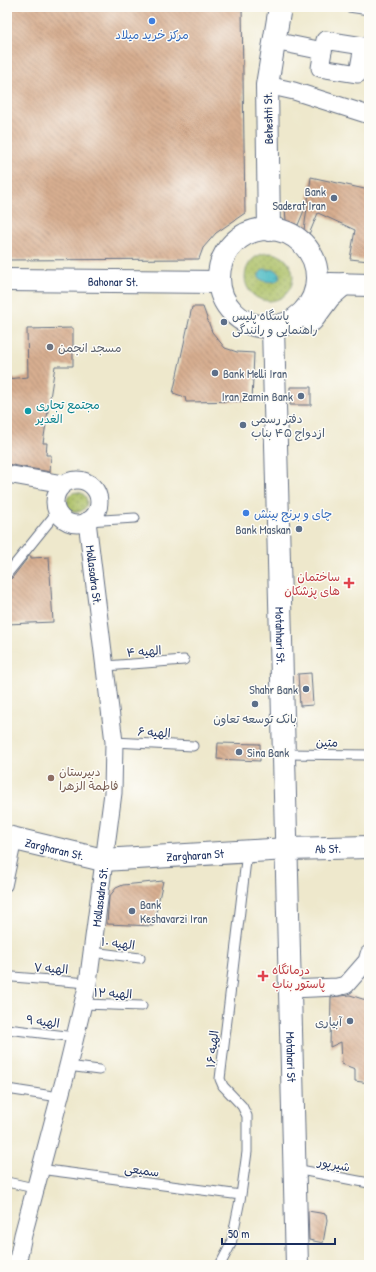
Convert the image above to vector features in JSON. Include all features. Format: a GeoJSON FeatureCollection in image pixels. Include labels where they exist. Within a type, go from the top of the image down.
{"type":"FeatureCollection","features":[{"type":"Feature","properties":{"kind":"main road","name":"Beheshti St."},"geometry":{"type":"LineString","coordinates":[[269,230],[268,85],[280,7]]}},
{"type":"Feature","properties":{"kind":"main road"},"geometry":{"type":"LineString","coordinates":[[273,338],[303,312],[311,301],[316,284],[314,262],[304,246],[288,234],[269,230],[251,232],[240,238],[231,247],[222,263],[219,282],[223,298],[236,316],[273,338],[283,339],[300,330],[314,319],[329,297],[344,284]]}},
{"type":"Feature","properties":{"kind":"main road","name":"Bahonar St."},"geometry":{"type":"LineString","coordinates":[[7,280],[219,282]]}},
{"type":"Feature","properties":{"kind":"main road"},"geometry":{"type":"LineString","coordinates":[[316,284],[369,285]]}},
{"type":"Feature","properties":{"kind":"main road","name":"Motahhari St."},"geometry":{"type":"LineString","coordinates":[[273,338],[288,849]]}},
{"type":"Feature","properties":{"kind":"main road","name":"Zargharan St."},"geometry":{"type":"LineString","coordinates":[[12,838],[103,860]]}},
{"type":"Feature","properties":{"kind":"main road","name":"Ab St."},"geometry":{"type":"LineString","coordinates":[[288,849],[369,846]]}},
{"type":"Feature","properties":{"kind":"main road","name":"Zargharan St"},"geometry":{"type":"LineString","coordinates":[[103,860],[245,861],[288,849]]}},
{"type":"Feature","properties":{"kind":"main road","name":"Motahari St"},"geometry":{"type":"LineString","coordinates":[[288,849],[297,1265]]}},
{"type":"Feature","properties":{"kind":"street"},"geometry":{"type":"LineString","coordinates":[[274,41],[323,51]]}},
{"type":"Feature","properties":{"kind":"street"},"geometry":{"type":"LineString","coordinates":[[268,85],[294,91],[369,115]]}},
{"type":"Feature","properties":{"kind":"street"},"geometry":{"type":"LineString","coordinates":[[7,474],[63,484],[79,480],[85,481],[94,489],[98,502],[97,510],[87,521],[81,523],[67,522],[57,512],[55,500],[59,489],[63,484]]}},
{"type":"Feature","properties":{"kind":"street","name":"Mollasadra St."},"geometry":{"type":"LineString","coordinates":[[17,1265],[34,1188],[68,1066],[88,983],[113,793],[114,742],[106,666],[87,521]]}},
{"type":"Feature","properties":{"kind":"street"},"geometry":{"type":"LineString","coordinates":[[291,989],[337,987],[346,985],[366,964]]}},
{"type":"Feature","properties":{"kind":"lane"},"geometry":{"type":"LineString","coordinates":[[349,7],[369,10]]}},
{"type":"Feature","properties":{"kind":"lane"},"geometry":{"type":"LineString","coordinates":[[7,574],[57,512]]}},
{"type":"Feature","properties":{"kind":"lane"},"geometry":{"type":"LineString","coordinates":[[87,521],[135,518]]}},
{"type":"Feature","properties":{"kind":"lane","name":"الهیه ۴"},"geometry":{"type":"LineString","coordinates":[[106,666],[184,660]]}},
{"type":"Feature","properties":{"kind":"lane","name":"الهیه ۶"},"geometry":{"type":"LineString","coordinates":[[114,742],[193,746]]}},
{"type":"Feature","properties":{"kind":"lane","name":"متین"},"geometry":{"type":"LineString","coordinates":[[285,754],[369,754]]}},
{"type":"Feature","properties":{"kind":"lane"},"geometry":{"type":"LineString","coordinates":[[7,886],[12,838]]}},
{"type":"Feature","properties":{"kind":"lane","name":"الهیه ۱۶"},"geometry":{"type":"LineString","coordinates":[[220,1265],[231,1244],[241,1195],[247,1152],[247,1116],[242,1106],[223,1086],[220,1079],[245,861]]}},
{"type":"Feature","properties":{"kind":"lane","name":"الهیه ۱۰"},"geometry":{"type":"LineString","coordinates":[[92,952],[140,958]]}},
{"type":"Feature","properties":{"kind":"lane","name":"الهیه ۷"},"geometry":{"type":"LineString","coordinates":[[13,977],[88,983]]}},
{"type":"Feature","properties":{"kind":"lane","name":"الهیه ۱۲"},"geometry":{"type":"LineString","coordinates":[[83,1004],[142,1006]]}},
{"type":"Feature","properties":{"kind":"lane","name":"الهیه ۹"},"geometry":{"type":"LineString","coordinates":[[7,1029],[75,1037]]}},
{"type":"Feature","properties":{"kind":"lane"},"geometry":{"type":"LineString","coordinates":[[68,1066],[99,1070]]}},
{"type":"Feature","properties":{"kind":"lane"},"geometry":{"type":"LineString","coordinates":[[7,1089],[59,1097]]}},
{"type":"Feature","properties":{"kind":"lane","name":"شیرپور"},"geometry":{"type":"LineString","coordinates":[[295,1169],[369,1183]]}},
{"type":"Feature","properties":{"kind":"lane","name":"سمیعی"},"geometry":{"type":"LineString","coordinates":[[39,1170],[241,1195]]}},
{"type":"Feature","properties":{"kind":"lane"},"geometry":{"type":"LineString","coordinates":[[7,1182],[34,1188]]}},
{"type":"Feature","properties":{"kind":"green space"},"geometry":{"type":"Polygon","coordinates":[[[269,253],[278,255],[286,260],[291,268],[293,277],[291,286],[286,294],[278,299],[269,301],[260,299],[252,294],[247,286],[245,277],[247,268],[252,260],[260,255],[269,253]]]}},
{"type":"Feature","properties":{"kind":"green space"},"geometry":{"type":"Polygon","coordinates":[[[77,492],[84,495],[87,502],[84,509],[77,512],[70,509],[67,502],[70,495],[77,492]]]}},
{"type":"Feature","properties":{"kind":"water"},"geometry":{"type":"Polygon","coordinates":[[[264,269],[276,270],[279,273],[280,278],[275,282],[264,281],[259,278],[259,274],[264,269]]]}},
{"type":"Feature","properties":{"kind":"building"},"geometry":{"type":"Polygon","coordinates":[[[7,7],[242,7],[245,213],[216,233],[203,248],[199,259],[7,260],[7,7]]]}},
{"type":"Feature","properties":{"kind":"building","name":"Bank Saderat Iran"},"geometry":{"type":"Polygon","coordinates":[[[311,177],[369,190],[369,261],[350,259],[355,230],[318,213],[307,239],[303,238],[311,177]]]}},
{"type":"Feature","properties":{"kind":"building"},"geometry":{"type":"Polygon","coordinates":[[[285,207],[305,208],[298,225],[286,221],[285,207]]]}},
{"type":"Feature","properties":{"kind":"building","name":"Bank Melli Iran"},"geometry":{"type":"Polygon","coordinates":[[[192,307],[203,307],[212,332],[225,348],[237,352],[254,353],[252,401],[186,402],[185,397],[173,393],[192,307]]]}},
{"type":"Feature","properties":{"kind":"building","name":"مجتمع تجاری الغدیر"},"geometry":{"type":"Polygon","coordinates":[[[73,328],[73,366],[55,366],[43,443],[47,443],[46,455],[51,455],[50,472],[7,464],[7,379],[28,377],[27,329],[73,328]]]}},
{"type":"Feature","properties":{"kind":"building","name":"Iran Zamin Bank"},"geometry":{"type":"Polygon","coordinates":[[[290,387],[311,387],[311,405],[290,405],[290,387]]]}},
{"type":"Feature","properties":{"kind":"building"},"geometry":{"type":"Polygon","coordinates":[[[29,556],[31,556],[31,558],[49,557],[53,622],[7,624],[7,580],[12,578],[29,556]]]}},
{"type":"Feature","properties":{"kind":"building","name":"Shahr Bank"},"geometry":{"type":"Polygon","coordinates":[[[311,673],[313,705],[300,706],[298,674],[311,673]]]}},
{"type":"Feature","properties":{"kind":"building","name":"Sina Bank"},"geometry":{"type":"Polygon","coordinates":[[[218,743],[260,744],[260,761],[217,759],[218,743]]]}},
{"type":"Feature","properties":{"kind":"building","name":"Bank Keshavarzi Iran"},"geometry":{"type":"Polygon","coordinates":[[[163,881],[153,926],[107,924],[109,897],[116,888],[123,885],[163,881]]]}},
{"type":"Feature","properties":{"kind":"building","name":"آبیاری"},"geometry":{"type":"Polygon","coordinates":[[[350,995],[369,1001],[369,1083],[355,1081],[355,1069],[342,1064],[341,1042],[330,1047],[331,997],[350,995]]]}},
{"type":"Feature","properties":{"kind":"building"},"geometry":{"type":"Polygon","coordinates":[[[308,1211],[326,1214],[327,1220],[323,1243],[309,1240],[308,1211]]]}},
{"type":"Feature","properties":{"kind":"place","name":"مرکز خرید میلاد"},"geometry":{"type":"Point","coordinates":[152,21]}},
{"type":"Feature","properties":{"kind":"place","name":"Bank Saderat Iran"},"geometry":{"type":"Point","coordinates":[334,198]}},
{"type":"Feature","properties":{"kind":"place","name":"پاسگاه پلیس راهنمایی و رانندگی"},"geometry":{"type":"Point","coordinates":[224,322]}},
{"type":"Feature","properties":{"kind":"place","name":"مسجد انجمن"},"geometry":{"type":"Point","coordinates":[50,347]}},
{"type":"Feature","properties":{"kind":"place","name":"Bank Melli Iran"},"geometry":{"type":"Point","coordinates":[215,373]}},
{"type":"Feature","properties":{"kind":"place","name":"Iran Zamin Bank"},"geometry":{"type":"Point","coordinates":[301,396]}},
{"type":"Feature","properties":{"kind":"place","name":"مجتمع تجاری الغدیر"},"geometry":{"type":"Point","coordinates":[28,411]}},
{"type":"Feature","properties":{"kind":"place","name":"دفتر رسمی ازدواج ۴۵ بناب"},"geometry":{"type":"Point","coordinates":[243,425]}},
{"type":"Feature","properties":{"kind":"place","name":"چای و برنج بینش"},"geometry":{"type":"Point","coordinates":[246,513]}},
{"type":"Feature","properties":{"kind":"place","name":"Bank Maskan"},"geometry":{"type":"Point","coordinates":[299,529]}},
{"type":"Feature","properties":{"kind":"place","name":"ساختمان های پزشکان"},"geometry":{"type":"Point","coordinates":[349,583]}},
{"type":"Feature","properties":{"kind":"place","name":"Shahr Bank"},"geometry":{"type":"Point","coordinates":[306,689]}},
{"type":"Feature","properties":{"kind":"place","name":"بانک توسعه تعاون"},"geometry":{"type":"Point","coordinates":[255,704]}},
{"type":"Feature","properties":{"kind":"place","name":"Sina Bank"},"geometry":{"type":"Point","coordinates":[239,752]}},
{"type":"Feature","properties":{"kind":"place","name":"دبیرستان فاطمة الزهرا"},"geometry":{"type":"Point","coordinates":[51,778]}},
{"type":"Feature","properties":{"kind":"place","name":"Bank Keshavarzi Iran"},"geometry":{"type":"Point","coordinates":[132,911]}},
{"type":"Feature","properties":{"kind":"place","name":"درمانگاه پاستور بناب"},"geometry":{"type":"Point","coordinates":[263,976]}},
{"type":"Feature","properties":{"kind":"place","name":"آبیاری"},"geometry":{"type":"Point","coordinates":[350,1021]}}]}
